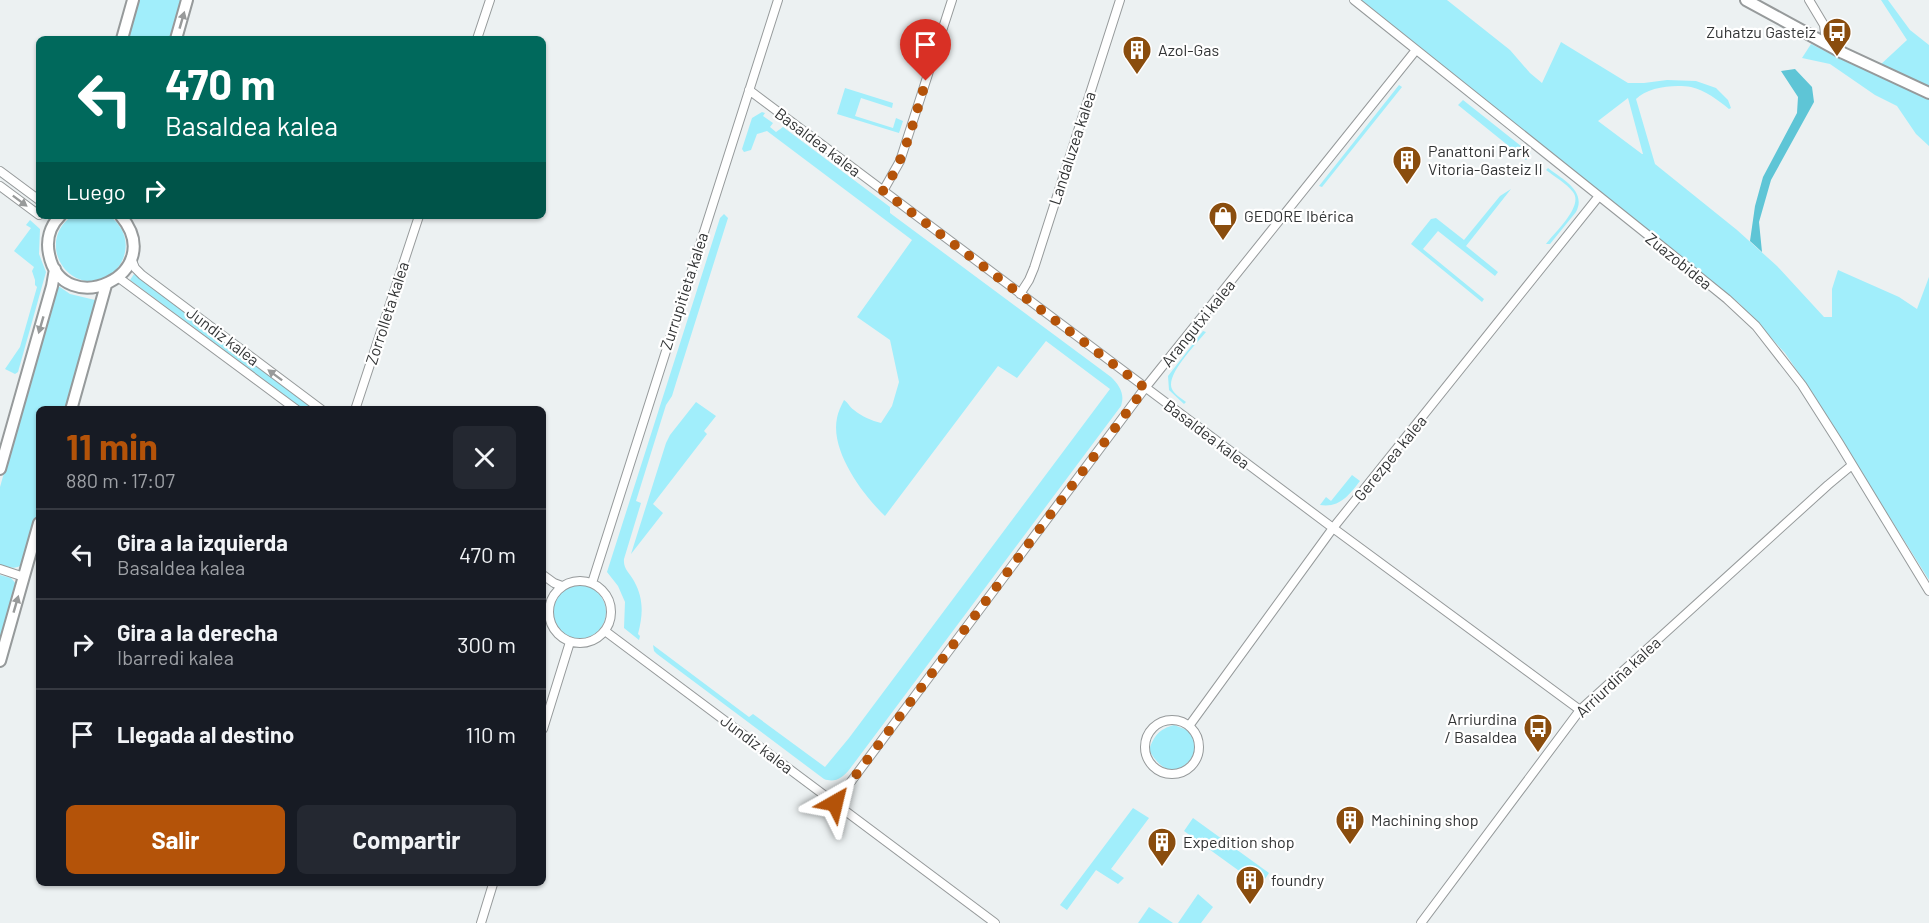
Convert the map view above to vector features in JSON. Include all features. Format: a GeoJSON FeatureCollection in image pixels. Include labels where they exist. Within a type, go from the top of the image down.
{"type":"FeatureCollection","features":[{"type":"Feature","properties":{"kind":"street"},"geometry":{"type":"LineString","coordinates":[[123,36],[133,0]]}},
{"type":"Feature","properties":{"kind":"street"},"geometry":{"type":"LineString","coordinates":[[177,36],[187,0]]}},
{"type":"Feature","properties":{"kind":"street"},"geometry":{"type":"LineString","coordinates":[[478,36],[490,0]]}},
{"type":"Feature","properties":{"kind":"street","name":"Zurrupitieta kalea"},"geometry":{"type":"LineString","coordinates":[[592,583],[778,0]]}},
{"type":"Feature","properties":{"kind":"street"},"geometry":{"type":"LineString","coordinates":[[883,191],[900,161],[952,0]]}},
{"type":"Feature","properties":{"kind":"street","name":"Landaluzea kalea"},"geometry":{"type":"LineString","coordinates":[[1020,294],[1034,268],[1120,0]]}},
{"type":"Feature","properties":{"kind":"street","name":"Zuazobidea"},"geometry":{"type":"LineString","coordinates":[[1354,0],[1727,299],[1756,327],[1802,385],[1929,591]]}},
{"type":"Feature","properties":{"kind":"street"},"geometry":{"type":"LineString","coordinates":[[1746,0],[1843,52],[1929,93]]}},
{"type":"Feature","properties":{"kind":"street"},"geometry":{"type":"LineString","coordinates":[[1809,0],[1824,25],[1826,42]]}},
{"type":"Feature","properties":{"kind":"street","name":"Arangutxi kalea"},"geometry":{"type":"LineString","coordinates":[[835,803],[1145,388],[1416,50]]}},
{"type":"Feature","properties":{"kind":"street","name":"Basaldea kalea"},"geometry":{"type":"LineString","coordinates":[[749,90],[1145,388],[1580,710]]}},
{"type":"Feature","properties":{"kind":"street"},"geometry":{"type":"LineString","coordinates":[[0,171],[36,198]]}},
{"type":"Feature","properties":{"kind":"street"},"geometry":{"type":"LineString","coordinates":[[0,186],[36,214]]}},
{"type":"Feature","properties":{"kind":"street","name":"Gerezpea kalea"},"geometry":{"type":"LineString","coordinates":[[1189,726],[1333,528],[1599,196]]}},
{"type":"Feature","properties":{"kind":"street"},"geometry":{"type":"LineString","coordinates":[[43,219],[52,227]]}},
{"type":"Feature","properties":{"kind":"street"},"geometry":{"type":"LineString","coordinates":[[58,219],[52,227],[48,244],[51,261],[61,276],[77,286],[87,288],[106,285],[119,278],[127,269],[133,246],[132,234],[125,219]]}},
{"type":"Feature","properties":{"kind":"street","name":"Zorrolleta kalea"},"geometry":{"type":"LineString","coordinates":[[356,406],[418,219]]}},
{"type":"Feature","properties":{"kind":"street","name":"Jundiz kalea"},"geometry":{"type":"LineString","coordinates":[[131,258],[135,268],[142,275],[317,406]]}},
{"type":"Feature","properties":{"kind":"street"},"geometry":{"type":"LineString","coordinates":[[0,469],[55,269]]}},
{"type":"Feature","properties":{"kind":"street","name":"Jundiz kalea"},"geometry":{"type":"LineString","coordinates":[[119,278],[292,406]]}},
{"type":"Feature","properties":{"kind":"street"},"geometry":{"type":"LineString","coordinates":[[72,406],[106,285]]}},
{"type":"Feature","properties":{"kind":"street","name":"Arriurdiña kalea"},"geometry":{"type":"LineString","coordinates":[[1421,923],[1580,710],[1852,465]]}},
{"type":"Feature","properties":{"kind":"street"},"geometry":{"type":"LineString","coordinates":[[0,661],[36,534]]}},
{"type":"Feature","properties":{"kind":"street"},"geometry":{"type":"LineString","coordinates":[[0,569],[24,577]]}},
{"type":"Feature","properties":{"kind":"street"},"geometry":{"type":"LineString","coordinates":[[546,578],[562,586]]}},
{"type":"Feature","properties":{"kind":"street"},"geometry":{"type":"LineString","coordinates":[[576,581],[592,583],[603,591],[610,603],[611,618],[600,636],[586,643],[570,642],[553,629],[548,598],[562,586],[576,581]]}},
{"type":"Feature","properties":{"kind":"street","name":"Jundiz kalea"},"geometry":{"type":"LineString","coordinates":[[605,631],[995,923]]}},
{"type":"Feature","properties":{"kind":"street"},"geometry":{"type":"LineString","coordinates":[[546,719],[570,642]]}},
{"type":"Feature","properties":{"kind":"street"},"geometry":{"type":"LineString","coordinates":[[1170,720],[1180,721],[1189,726],[1196,733],[1199,742],[1196,761],[1189,769],[1180,773],[1160,772],[1147,757],[1145,747],[1152,729],[1170,720]]}},
{"type":"Feature","properties":{"kind":"street"},"geometry":{"type":"LineString","coordinates":[[481,923],[492,886]]}},
{"type":"Feature","properties":{"kind":"shaded area"},"geometry":{"type":"Polygon","coordinates":[[[138,0],[184,0],[174,36],[128,36],[138,0]]]}},
{"type":"Feature","properties":{"kind":"shaded area"},"geometry":{"type":"Polygon","coordinates":[[[1361,0],[1447,0],[1510,50],[1542,83],[1561,42],[1628,83],[1667,80],[1696,81],[1716,88],[1728,100],[1731,108],[1729,109],[1701,90],[1684,86],[1654,89],[1636,99],[1655,164],[1737,230],[1777,266],[1824,317],[1832,317],[1832,289],[1838,270],[1899,297],[1917,309],[1929,277],[1929,580],[1785,353],[1739,303],[1361,0]],[[1628,98],[1598,121],[1643,154],[1628,98]]]}},
{"type":"Feature","properties":{"kind":"shaded area"},"geometry":{"type":"Polygon","coordinates":[[[1881,0],[1888,0],[1910,30],[1929,45],[1929,88],[1879,66],[1907,40],[1881,0]]]}},
{"type":"Feature","properties":{"kind":"shaded area"},"geometry":{"type":"Polygon","coordinates":[[[1811,44],[1853,65],[1929,96],[1929,146],[1916,134],[1897,106],[1875,95],[1830,64],[1802,58],[1811,44]]]}},
{"type":"Feature","properties":{"kind":"shaded area"},"geometry":{"type":"Polygon","coordinates":[[[1795,69],[1812,87],[1814,102],[1771,180],[1759,222],[1762,252],[1750,241],[1755,206],[1763,177],[1797,113],[1798,97],[1781,71],[1795,69]]]}},
{"type":"Feature","properties":{"kind":"shaded area"},"geometry":{"type":"Polygon","coordinates":[[[1399,85],[1402,87],[1322,187],[1319,186],[1399,85]]]}},
{"type":"Feature","properties":{"kind":"shaded area"},"geometry":{"type":"Polygon","coordinates":[[[845,88],[893,103],[892,108],[861,98],[855,116],[893,128],[896,118],[903,121],[899,133],[837,114],[845,88]]]}},
{"type":"Feature","properties":{"kind":"shaded area"},"geometry":{"type":"Polygon","coordinates":[[[1463,100],[1531,154],[1526,160],[1458,105],[1463,100]]]}},
{"type":"Feature","properties":{"kind":"shaded area"},"geometry":{"type":"Polygon","coordinates":[[[762,112],[765,113],[763,116],[773,123],[770,127],[776,132],[783,127],[890,207],[890,213],[1111,377],[1122,394],[1121,406],[849,770],[835,780],[824,779],[657,654],[653,645],[749,717],[753,714],[825,767],[1110,389],[1046,341],[1017,378],[998,366],[885,516],[858,484],[843,458],[836,431],[837,418],[844,400],[860,414],[881,423],[892,406],[899,382],[890,340],[857,317],[912,240],[767,131],[757,134],[751,150],[744,152],[742,149],[752,118],[762,112]]]}},
{"type":"Feature","properties":{"kind":"shaded area"},"geometry":{"type":"Polygon","coordinates":[[[1548,168],[1571,186],[1576,192],[1579,205],[1550,244],[1546,244],[1575,204],[1573,192],[1546,170],[1548,168]]]}},
{"type":"Feature","properties":{"kind":"shaded area"},"geometry":{"type":"Polygon","coordinates":[[[1511,189],[1466,246],[1498,272],[1495,276],[1438,231],[1423,249],[1484,299],[1482,302],[1411,244],[1431,219],[1436,218],[1464,240],[1500,196],[1511,189]]]}},
{"type":"Feature","properties":{"kind":"shaded area"},"geometry":{"type":"Polygon","coordinates":[[[724,214],[728,218],[636,501],[641,503],[624,559],[641,601],[639,640],[624,628],[625,602],[618,586],[607,572],[720,218],[724,214]]]}},
{"type":"Feature","properties":{"kind":"shaded area"},"geometry":{"type":"Polygon","coordinates":[[[69,219],[113,219],[120,227],[125,241],[125,252],[120,265],[110,275],[96,281],[83,280],[71,275],[62,265],[57,254],[56,241],[61,228],[69,219]]]}},
{"type":"Feature","properties":{"kind":"shaded area"},"geometry":{"type":"Polygon","coordinates":[[[30,220],[40,229],[39,254],[46,272],[18,372],[15,374],[5,369],[20,347],[37,287],[32,271],[34,267],[14,251],[31,228],[26,225],[30,220]]]}},
{"type":"Feature","properties":{"kind":"shaded area"},"geometry":{"type":"Polygon","coordinates":[[[134,274],[312,406],[299,406],[130,280],[134,274]]]}},
{"type":"Feature","properties":{"kind":"shaded area"},"geometry":{"type":"Polygon","coordinates":[[[57,285],[70,294],[97,302],[69,406],[36,406],[36,520],[24,562],[19,567],[0,565],[0,487],[57,285]]]}},
{"type":"Feature","properties":{"kind":"shaded area"},"geometry":{"type":"Polygon","coordinates":[[[1203,331],[1206,332],[1183,359],[1171,383],[1174,393],[1186,402],[1184,404],[1169,390],[1168,376],[1203,331]]]}},
{"type":"Feature","properties":{"kind":"shaded area"},"geometry":{"type":"Polygon","coordinates":[[[696,402],[716,416],[704,431],[707,434],[653,504],[663,513],[631,554],[666,443],[696,402]]]}},
{"type":"Feature","properties":{"kind":"shaded area"},"geometry":{"type":"Polygon","coordinates":[[[1352,475],[1360,481],[1348,496],[1333,504],[1320,505],[1326,497],[1331,501],[1352,475]]]}},
{"type":"Feature","properties":{"kind":"shaded area"},"geometry":{"type":"Polygon","coordinates":[[[0,575],[11,578],[17,585],[0,648],[0,575]]]}},
{"type":"Feature","properties":{"kind":"shaded area"},"geometry":{"type":"Polygon","coordinates":[[[579,585],[589,587],[598,593],[604,602],[606,612],[604,622],[598,631],[589,637],[579,639],[569,637],[560,631],[554,622],[552,612],[554,602],[560,593],[569,587],[579,585]]]}},
{"type":"Feature","properties":{"kind":"shaded area"},"geometry":{"type":"Polygon","coordinates":[[[1174,725],[1187,730],[1194,739],[1195,747],[1190,760],[1184,766],[1173,770],[1157,762],[1149,750],[1158,734],[1174,725]]]}},
{"type":"Feature","properties":{"kind":"shaded area"},"geometry":{"type":"Polygon","coordinates":[[[1133,808],[1149,818],[1111,869],[1124,878],[1118,884],[1096,870],[1067,910],[1060,905],[1133,808]]]}},
{"type":"Feature","properties":{"kind":"shaded area"},"geometry":{"type":"Polygon","coordinates":[[[1193,818],[1269,873],[1260,886],[1184,831],[1193,818]]]}},
{"type":"Feature","properties":{"kind":"shaded area"},"geometry":{"type":"Polygon","coordinates":[[[1198,894],[1213,907],[1201,923],[1178,923],[1198,894]]]}},
{"type":"Feature","properties":{"kind":"shaded area"},"geometry":{"type":"Polygon","coordinates":[[[1149,907],[1173,923],[1138,923],[1149,907]]]}},
{"type":"Feature","properties":{"kind":"place","name":"Zuhatzu Gasteiz"},"geometry":{"type":"Point","coordinates":[1837,58]}},
{"type":"Feature","properties":{"kind":"place","name":"Azol-Gas"},"geometry":{"type":"Point","coordinates":[1137,76]}},
{"type":"Feature","properties":{"kind":"place","name":"Panattoni Park Vitoria-Gasteiz II"},"geometry":{"type":"Point","coordinates":[1407,186]}},
{"type":"Feature","properties":{"kind":"place","name":"GEDORE Ibérica"},"geometry":{"type":"Point","coordinates":[1223,242]}},
{"type":"Feature","properties":{"kind":"place","name":"Arriurdina / Basaldea"},"geometry":{"type":"Point","coordinates":[1538,754]}},
{"type":"Feature","properties":{"kind":"place","name":"Machining shop"},"geometry":{"type":"Point","coordinates":[1350,846]}},
{"type":"Feature","properties":{"kind":"place","name":"Expedition shop"},"geometry":{"type":"Point","coordinates":[1162,868]}},
{"type":"Feature","properties":{"kind":"place","name":"foundry"},"geometry":{"type":"Point","coordinates":[1250,906]}},
{"type":"Feature","properties":{"kind":"route"},"geometry":{"type":"LineString","coordinates":[[835,803],[1145,388],[883,191],[900,161],[926,81]]}}]}
